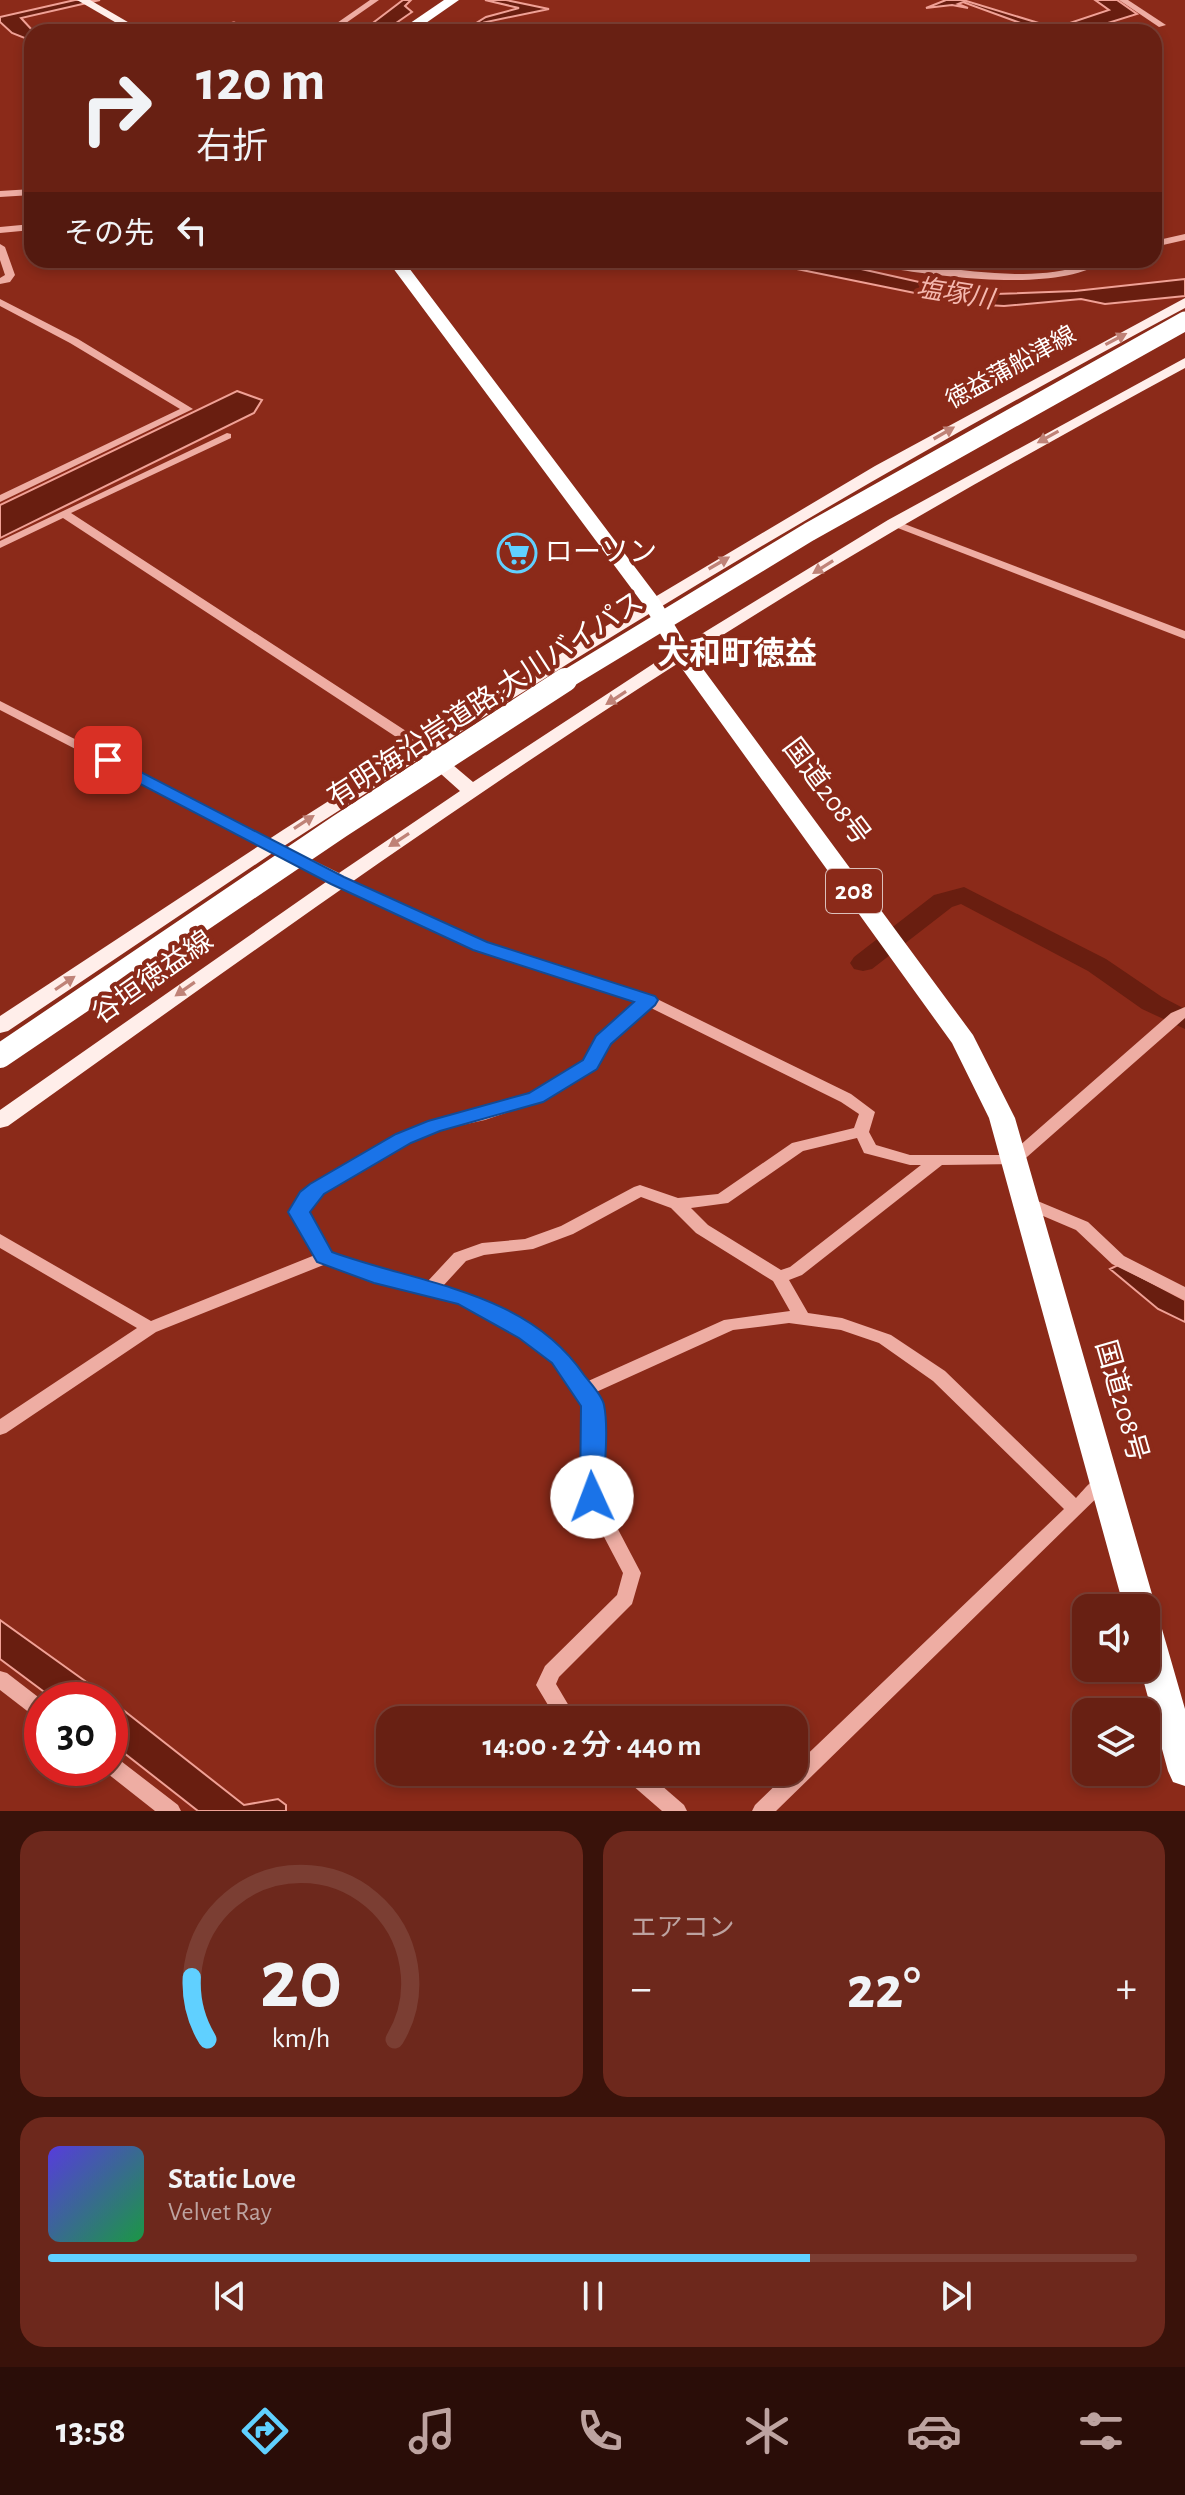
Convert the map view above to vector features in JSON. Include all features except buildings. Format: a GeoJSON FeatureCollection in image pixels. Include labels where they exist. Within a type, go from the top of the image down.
{"type":"FeatureCollection","features":[{"type":"Feature","properties":{"kind":"highway"},"geometry":{"type":"LineString","coordinates":[[416,24],[453,0]]}},
{"type":"Feature","properties":{"kind":"highway","name":"国道208号"},"geometry":{"type":"LineString","coordinates":[[401,268],[652,603],[682,655],[964,1041],[1002,1118],[1136,1594]]}},
{"type":"Feature","properties":{"kind":"highway","name":"有明海沿岸道路;大川バイパス"},"geometry":{"type":"LineString","coordinates":[[0,1056],[403,784],[685,606],[845,510],[1185,321]]}},
{"type":"Feature","properties":{"kind":"highway"},"geometry":{"type":"LineString","coordinates":[[1160,1680],[1185,1771]]}},
{"type":"Feature","properties":{"kind":"main road"},"geometry":{"type":"LineString","coordinates":[[85,2],[125,24]]}},
{"type":"Feature","properties":{"kind":"main road","name":"徳益蒲船津線"},"geometry":{"type":"LineString","coordinates":[[652,603],[1047,375],[1185,302]]}},
{"type":"Feature","properties":{"kind":"main road"},"geometry":{"type":"LineString","coordinates":[[682,655],[894,523],[1185,362]]}},
{"type":"Feature","properties":{"kind":"main road"},"geometry":{"type":"LineString","coordinates":[[862,480],[894,523]]}},
{"type":"Feature","properties":{"kind":"main road","name":"谷垣徳益線"},"geometry":{"type":"LineString","coordinates":[[0,1026],[270,844],[652,603]]}},
{"type":"Feature","properties":{"kind":"main road","name":"谷垣徳益線"},"geometry":{"type":"LineString","coordinates":[[0,1121],[338,880],[682,655]]}},
{"type":"Feature","properties":{"kind":"main road"},"geometry":{"type":"LineString","coordinates":[[421,747],[473,792]]}},
{"type":"Feature","properties":{"kind":"main road"},"geometry":{"type":"LineString","coordinates":[[270,844],[338,880]]}},
{"type":"Feature","properties":{"kind":"street"},"geometry":{"type":"LineString","coordinates":[[340,24],[375,0]]}},
{"type":"Feature","properties":{"kind":"street"},"geometry":{"type":"LineString","coordinates":[[1123,0],[1160,24]]}},
{"type":"Feature","properties":{"kind":"street"},"geometry":{"type":"LineString","coordinates":[[0,194],[24,192]]}},
{"type":"Feature","properties":{"kind":"street"},"geometry":{"type":"LineString","coordinates":[[0,281],[7,280],[10,275],[0,245],[0,230],[24,228]]}},
{"type":"Feature","properties":{"kind":"street"},"geometry":{"type":"LineString","coordinates":[[1162,242],[1185,237]]}},
{"type":"Feature","properties":{"kind":"street"},"geometry":{"type":"LineString","coordinates":[[906,268],[942,274],[1012,276],[1085,268]]}},
{"type":"Feature","properties":{"kind":"street"},"geometry":{"type":"LineString","coordinates":[[0,302],[74,341],[188,409],[0,499]]}},
{"type":"Feature","properties":{"kind":"street"},"geometry":{"type":"LineString","coordinates":[[0,545],[227,436]]}},
{"type":"Feature","properties":{"kind":"street"},"geometry":{"type":"LineString","coordinates":[[63,513],[421,747]]}},
{"type":"Feature","properties":{"kind":"street"},"geometry":{"type":"LineString","coordinates":[[894,523],[1185,635]]}},
{"type":"Feature","properties":{"kind":"street"},"geometry":{"type":"LineString","coordinates":[[0,705],[270,844]]}},
{"type":"Feature","properties":{"kind":"street"},"geometry":{"type":"LineString","coordinates":[[338,880],[480,946],[648,1000],[846,1098],[867,1112],[861,1132],[870,1149],[910,1160],[1013,1160],[1176,1016],[1185,1012]]}},
{"type":"Feature","properties":{"kind":"street"},"geometry":{"type":"LineString","coordinates":[[558,1706],[546,1685],[552,1672],[625,1599],[632,1573],[592,1497],[592,1404],[560,1357],[527,1332],[465,1298],[374,1275],[325,1257],[299,1212],[307,1197],[317,1189],[403,1138],[536,1097],[590,1064],[603,1040],[648,1000]]}},
{"type":"Feature","properties":{"kind":"street"},"geometry":{"type":"LineString","coordinates":[[677,1204],[722,1199],[798,1147],[861,1132]]}},
{"type":"Feature","properties":{"kind":"street"},"geometry":{"type":"LineString","coordinates":[[779,1277],[796,1271],[938,1160]]}},
{"type":"Feature","properties":{"kind":"street"},"geometry":{"type":"LineString","coordinates":[[431,1289],[460,1257],[482,1249],[527,1245],[567,1230],[640,1191],[677,1204],[702,1229],[779,1277],[802,1318]]}},
{"type":"Feature","properties":{"kind":"street"},"geometry":{"type":"LineString","coordinates":[[1028,1203],[1082,1226],[1118,1260],[1185,1294]]}},
{"type":"Feature","properties":{"kind":"street"},"geometry":{"type":"LineString","coordinates":[[0,1240],[150,1328]]}},
{"type":"Feature","properties":{"kind":"street"},"geometry":{"type":"LineString","coordinates":[[0,1428],[150,1328],[202,1305],[280,1279],[325,1257]]}},
{"type":"Feature","properties":{"kind":"street"},"geometry":{"type":"LineString","coordinates":[[583,1391],[730,1324],[789,1317],[842,1324],[885,1339],[939,1376],[1076,1509]]}},
{"type":"Feature","properties":{"kind":"street"},"geometry":{"type":"LineString","coordinates":[[762,1811],[1106,1480]]}},
{"type":"Feature","properties":{"kind":"street"},"geometry":{"type":"LineString","coordinates":[[0,1679],[24,1697]]}},
{"type":"Feature","properties":{"kind":"street"},"geometry":{"type":"LineString","coordinates":[[128,1778],[171,1811]]}},
{"type":"Feature","properties":{"kind":"street"},"geometry":{"type":"LineString","coordinates":[[648,1786],[677,1811]]}},
{"type":"Feature","properties":{"kind":"water"},"geometry":{"type":"Polygon","coordinates":[[[75,0],[100,0],[21,18],[27,24],[24,24],[24,38],[12,33],[0,22],[0,17],[75,0]]]}},
{"type":"Feature","properties":{"kind":"water"},"geometry":{"type":"Polygon","coordinates":[[[403,0],[411,0],[405,6],[412,12],[395,24],[372,24],[403,0]]]}},
{"type":"Feature","properties":{"kind":"water"},"geometry":{"type":"Polygon","coordinates":[[[485,0],[506,0],[549,9],[486,22],[491,24],[475,24],[486,17],[519,8],[485,0]]]}},
{"type":"Feature","properties":{"kind":"water"},"geometry":{"type":"Polygon","coordinates":[[[946,0],[963,0],[1042,24],[1023,24],[963,2],[958,4],[968,8],[952,5],[926,8],[946,0]]]}},
{"type":"Feature","properties":{"kind":"water"},"geometry":{"type":"Polygon","coordinates":[[[1095,0],[1117,0],[1137,14],[1105,24],[1067,24],[1109,10],[1095,0]]]}},
{"type":"Feature","properties":{"kind":"water","name":"塩塚川"},"geometry":{"type":"Polygon","coordinates":[[[792,268],[857,268],[937,286],[989,286],[995,294],[1075,291],[1185,279],[1185,296],[1105,304],[1081,299],[1004,306],[969,304],[792,268]]]}},
{"type":"Feature","properties":{"kind":"water"},"geometry":{"type":"Polygon","coordinates":[[[237,391],[262,400],[254,413],[0,538],[0,505],[237,391]]]}},
{"type":"Feature","properties":{"kind":"water"},"geometry":{"type":"Polygon","coordinates":[[[1118,1265],[1185,1300],[1185,1322],[1158,1309],[1110,1269],[1118,1265]]]}},
{"type":"Feature","properties":{"kind":"water"},"geometry":{"type":"Polygon","coordinates":[[[0,1620],[86,1682],[31,1682],[0,1659],[0,1620]]]}},
{"type":"Feature","properties":{"kind":"water"},"geometry":{"type":"Polygon","coordinates":[[[128,1714],[244,1805],[278,1799],[286,1805],[286,1811],[198,1811],[128,1756],[128,1714]]]}},
{"type":"Feature","properties":{"kind":"waterway"},"geometry":{"type":"LineString","coordinates":[[863,963],[943,901],[964,895],[1097,965],[1152,1003],[1185,1020]]}},
{"type":"Feature","properties":{"kind":"place","name":"ローソン"},"geometry":{"type":"Point","coordinates":[517,553]}},
{"type":"Feature","properties":{"kind":"district","name":"大和町徳益"},"geometry":{"type":"Point","coordinates":[737,654]}},
{"type":"Feature","properties":{"kind":"route"},"geometry":{"type":"LineString","coordinates":[[108,760],[338,880],[480,946],[648,1000],[603,1040],[590,1064],[536,1097],[403,1138],[317,1189],[307,1197],[299,1212],[325,1257],[374,1275],[465,1298],[527,1332],[560,1357],[592,1404],[592,1497]]}}]}
